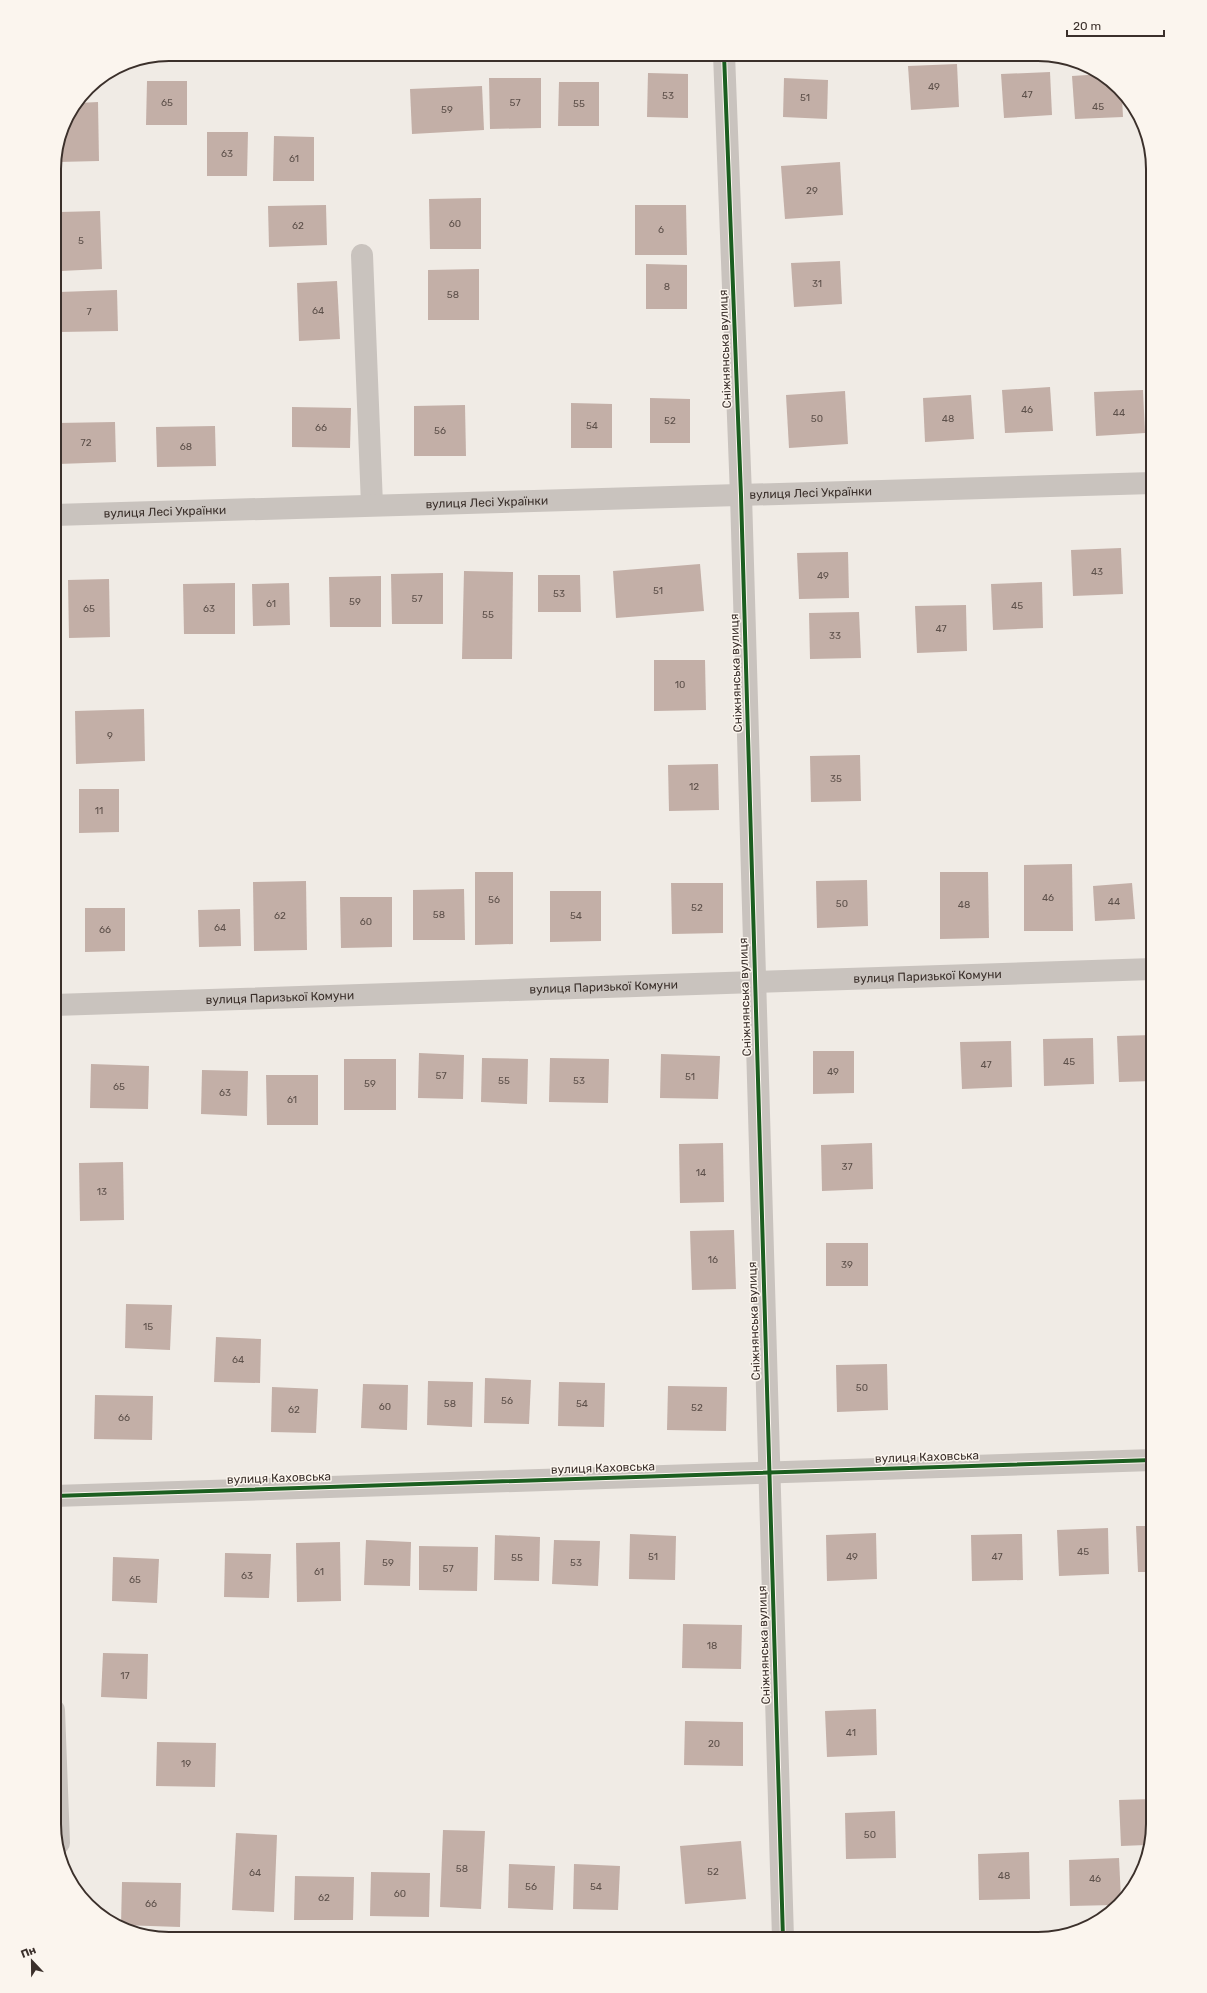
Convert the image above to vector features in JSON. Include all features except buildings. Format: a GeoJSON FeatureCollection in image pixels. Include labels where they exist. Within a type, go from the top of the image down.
{"type":"FeatureCollection","features":[{"type":"Feature","properties":{"kind":"street","name":"Сніжнянська вулиця"},"geometry":{"type":"LineString","coordinates":[[724,61],[740,495],[783,1932]]}},
{"type":"Feature","properties":{"kind":"street"},"geometry":{"type":"LineString","coordinates":[[362,255],[372,506]]}},
{"type":"Feature","properties":{"kind":"street","name":"вулиця Лесі Українки"},"geometry":{"type":"LineString","coordinates":[[61,515],[1146,484]]}},
{"type":"Feature","properties":{"kind":"street","name":"вулиця Паризької Комуни"},"geometry":{"type":"LineString","coordinates":[[61,1005],[1146,969]]}},
{"type":"Feature","properties":{"kind":"street","name":"вулиця Каховська"},"geometry":{"type":"LineString","coordinates":[[61,1496],[1146,1460]]}},
{"type":"Feature","properties":{"kind":"cycle path"},"geometry":{"type":"LineString","coordinates":[[724,61],[741,495],[783,1932]]}},
{"type":"Feature","properties":{"kind":"cycle path"},"geometry":{"type":"LineString","coordinates":[[61,1496],[1146,1460]]}}]}
